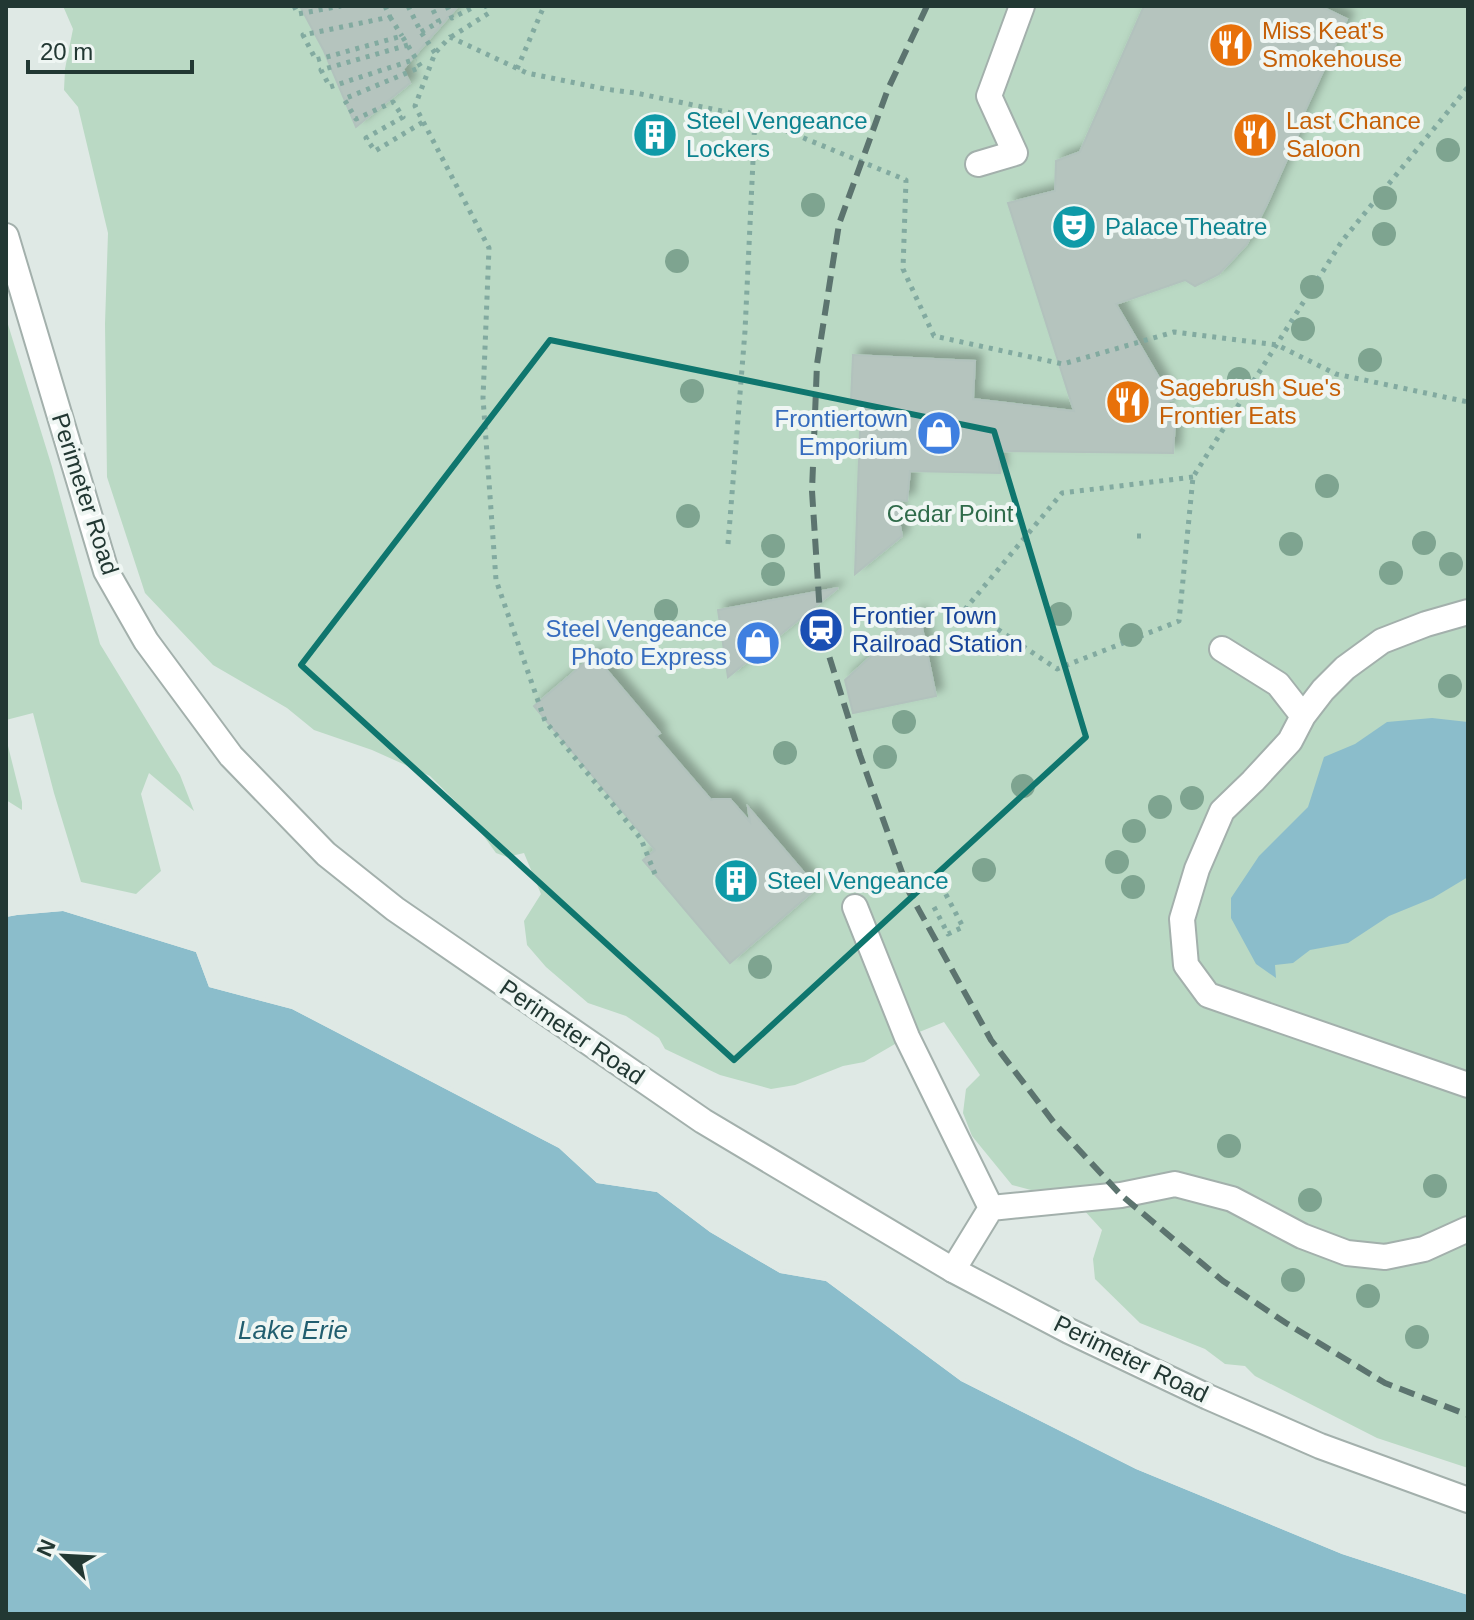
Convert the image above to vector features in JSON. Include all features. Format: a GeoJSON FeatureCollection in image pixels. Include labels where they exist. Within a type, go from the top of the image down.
{"type":"FeatureCollection","features":[{"type":"Feature","properties":{"kind":"street"},"geometry":{"type":"LineString","coordinates":[[978,164],[1015,153],[989,96],[1022,6]]}},
{"type":"Feature","properties":{"kind":"street","name":"Perimeter Road"},"geometry":{"type":"LineString","coordinates":[[6,236],[106,571],[146,641],[231,756],[326,854],[395,909],[703,1121],[953,1270],[1069,1331],[1208,1397],[1320,1446],[1468,1500]]}},
{"type":"Feature","properties":{"kind":"street"},"geometry":{"type":"LineString","coordinates":[[1468,612],[1382,641],[1345,668],[1323,690],[1303,716],[1290,741],[1222,811],[1197,869],[1182,919],[1186,965],[1208,995],[1468,1085]]}},
{"type":"Feature","properties":{"kind":"street"},"geometry":{"type":"LineString","coordinates":[[1222,649],[1278,684],[1303,716]]}},
{"type":"Feature","properties":{"kind":"street"},"geometry":{"type":"LineString","coordinates":[[855,907],[907,1037],[991,1208]]}},
{"type":"Feature","properties":{"kind":"street"},"geometry":{"type":"LineString","coordinates":[[991,1208],[1121,1195],[1175,1184],[1232,1199],[1302,1236],[1347,1253],[1385,1257],[1424,1249],[1468,1229]]}},
{"type":"Feature","properties":{"kind":"street"},"geometry":{"type":"LineString","coordinates":[[953,1270],[991,1208]]}},
{"type":"Feature","properties":{"kind":"path"},"geometry":{"type":"LineString","coordinates":[[294,6],[298,14],[341,6]]}},
{"type":"Feature","properties":{"kind":"path"},"geometry":{"type":"LineString","coordinates":[[385,6],[427,75]]}},
{"type":"Feature","properties":{"kind":"path"},"geometry":{"type":"LineString","coordinates":[[408,6],[435,53]]}},
{"type":"Feature","properties":{"kind":"path"},"geometry":{"type":"LineString","coordinates":[[421,32],[439,22],[431,6]]}},
{"type":"Feature","properties":{"kind":"path"},"geometry":{"type":"LineString","coordinates":[[447,6],[452,18],[471,6]]}},
{"type":"Feature","properties":{"kind":"path"},"geometry":{"type":"LineString","coordinates":[[486,6],[489,13],[450,37],[435,53],[415,106],[489,248],[483,398],[496,580],[545,721],[641,839],[655,874]]}},
{"type":"Feature","properties":{"kind":"path"},"geometry":{"type":"LineString","coordinates":[[517,69],[544,6]]}},
{"type":"Feature","properties":{"kind":"path"},"geometry":{"type":"LineString","coordinates":[[390,17],[303,35],[316,60],[402,36]]}},
{"type":"Feature","properties":{"kind":"path"},"geometry":{"type":"LineString","coordinates":[[450,37],[527,73],[755,118],[906,180],[903,269],[934,336],[1063,364],[1174,332],[1277,345],[1336,374],[1468,402]]}},
{"type":"Feature","properties":{"kind":"path"},"geometry":{"type":"LineString","coordinates":[[408,45],[321,70],[330,87],[416,59]]}},
{"type":"Feature","properties":{"kind":"path"},"geometry":{"type":"LineString","coordinates":[[421,67],[344,99],[356,119],[393,102],[403,117],[366,138],[375,151],[423,122]]}},
{"type":"Feature","properties":{"kind":"path"},"geometry":{"type":"LineString","coordinates":[[1193,477],[1062,493],[966,608],[1057,669],[1179,621],[1193,477],[1342,241],[1468,87]]}},
{"type":"Feature","properties":{"kind":"path"},"geometry":{"type":"LineString","coordinates":[[728,544],[745,331],[755,118]]}},
{"type":"Feature","properties":{"kind":"path"},"geometry":{"type":"LineString","coordinates":[[934,907],[948,934],[963,927],[942,887]]}},
{"type":"Feature","properties":{"kind":"highlighted area"},"geometry":{"type":"Polygon","coordinates":[[[550,340],[994,431],[1086,737],[734,1060],[301,665],[550,340]]]}},
{"type":"Feature","properties":{"kind":"green space","name":"Cedar Point"},"geometry":{"type":"Polygon","coordinates":[[[63,6],[1468,6],[1468,1468],[1377,1438],[1255,1376],[1245,1366],[1225,1364],[1205,1349],[1140,1323],[1095,1279],[1093,1259],[1102,1230],[1064,1188],[1031,1190],[1012,1185],[972,1136],[963,1113],[966,1089],[980,1075],[944,1022],[907,1037],[864,1062],[843,1066],[795,1085],[771,1089],[720,1075],[665,1049],[659,1038],[626,1016],[588,1003],[546,967],[527,945],[524,921],[541,894],[524,853],[507,857],[496,853],[467,813],[430,776],[372,750],[314,730],[287,708],[213,665],[145,593],[107,477],[105,324],[108,233],[78,107],[64,90],[73,29],[63,6]]]}},
{"type":"Feature","properties":{"kind":"green space"},"geometry":{"type":"Polygon","coordinates":[[[6,318],[52,467],[100,644],[180,775],[194,811],[149,773],[141,794],[161,871],[136,894],[81,882],[33,713],[6,720],[6,318]]]}},
{"type":"Feature","properties":{"kind":"green space"},"geometry":{"type":"Polygon","coordinates":[[[6,738],[22,802],[22,810],[6,800],[6,738]]]}},
{"type":"Feature","properties":{"kind":"water"},"geometry":{"type":"Polygon","coordinates":[[[1432,718],[1468,722],[1468,877],[1433,898],[1389,916],[1348,943],[1310,950],[1293,963],[1275,965],[1276,978],[1256,964],[1231,918],[1231,898],[1259,856],[1308,807],[1324,757],[1355,744],[1387,722],[1432,718]]]}},
{"type":"Feature","properties":{"kind":"water","name":"Lake Erie"},"geometry":{"type":"Polygon","coordinates":[[[63,911],[196,952],[209,987],[292,1009],[559,1148],[597,1183],[657,1192],[710,1232],[780,1273],[826,1281],[961,1381],[1136,1469],[1342,1554],[1468,1595],[1468,1614],[6,1614],[6,917],[63,911]]]}},
{"type":"Feature","properties":{"kind":"pier"},"geometry":{"type":"Polygon","coordinates":[[[64,907],[198,948],[212,984],[294,1005],[560,1144],[599,1179],[659,1188],[712,1229],[782,1269],[828,1277],[963,1377],[1137,1465],[1344,1550],[1468,1591],[1468,1595],[1342,1554],[1136,1469],[961,1381],[826,1281],[780,1273],[710,1232],[657,1192],[597,1183],[559,1148],[292,1009],[209,987],[196,952],[63,911],[6,917],[6,913],[16,911],[64,907]]]}},
{"type":"Feature","properties":{"kind":"building"},"geometry":{"type":"Polygon","coordinates":[[[300,6],[458,6],[403,69],[410,83],[356,127],[324,51],[300,6]]]}},
{"type":"Feature","properties":{"kind":"building"},"geometry":{"type":"Polygon","coordinates":[[[1144,6],[1320,6],[1347,19],[1247,244],[1219,274],[1195,286],[1185,280],[1116,304],[1172,400],[1162,404],[1166,413],[1158,417],[1160,421],[1175,422],[1173,453],[998,451],[1000,473],[910,471],[907,501],[895,500],[902,536],[855,574],[861,401],[851,401],[853,355],[975,361],[973,399],[1074,411],[1008,203],[1055,191],[1056,161],[1080,152],[1144,6]]]}},
{"type":"Feature","properties":{"kind":"building","name":"Steel Vengeance Photo Express"},"geometry":{"type":"Polygon","coordinates":[[[838,588],[728,677],[718,610],[838,588]]]}},
{"type":"Feature","properties":{"kind":"building"},"geometry":{"type":"Polygon","coordinates":[[[919,613],[936,696],[853,713],[845,680],[919,613]]]}},
{"type":"Feature","properties":{"kind":"building"},"geometry":{"type":"Polygon","coordinates":[[[594,655],[660,733],[656,736],[711,800],[730,799],[750,822],[748,807],[817,888],[730,963],[643,860],[655,850],[534,706],[594,655]]]}},
{"type":"Feature","properties":{"kind":"railway"},"geometry":{"type":"LineString","coordinates":[[927,6],[888,89],[839,224],[817,364],[812,491],[821,630],[860,755],[909,892],[991,1040],[1055,1124],[1121,1195],[1223,1281],[1286,1323],[1385,1383],[1468,1415]]}},
{"type":"Feature","properties":{"kind":"place","name":"Miss Keat's Smokehouse"},"geometry":{"type":"Point","coordinates":[1231,45]}},
{"type":"Feature","properties":{"kind":"place","name":"Steel Vengeance Lockers"},"geometry":{"type":"Point","coordinates":[655,135]}},
{"type":"Feature","properties":{"kind":"place","name":"Last Chance Saloon"},"geometry":{"type":"Point","coordinates":[1255,135]}},
{"type":"Feature","properties":{"kind":"place","name":"Palace Theatre"},"geometry":{"type":"Point","coordinates":[1074,227]}},
{"type":"Feature","properties":{"kind":"place","name":"Sagebrush Sue's Frontier Eats"},"geometry":{"type":"Point","coordinates":[1128,402]}},
{"type":"Feature","properties":{"kind":"place","name":"Frontiertown Emporium"},"geometry":{"type":"Point","coordinates":[939,433]}},
{"type":"Feature","properties":{"kind":"place","name":"Frontier Town Railroad Station"},"geometry":{"type":"Point","coordinates":[821,630]}},
{"type":"Feature","properties":{"kind":"place","name":"Steel Vengeance Photo Express"},"geometry":{"type":"Point","coordinates":[758,643]}},
{"type":"Feature","properties":{"kind":"place","name":"Steel Vengeance"},"geometry":{"type":"Point","coordinates":[736,881]}}]}
